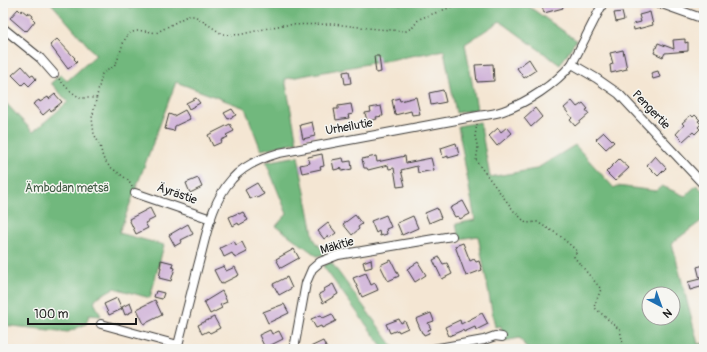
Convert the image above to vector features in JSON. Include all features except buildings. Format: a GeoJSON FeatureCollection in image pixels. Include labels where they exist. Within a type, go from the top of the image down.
{"type":"FeatureCollection","features":[{"type":"Feature","properties":{"kind":"street","name":"Urheilutie"},"geometry":{"type":"LineString","coordinates":[[177,347],[211,219],[222,191],[242,169],[264,157],[297,149],[501,112],[515,106],[554,81],[572,64],[603,3]]}},
{"type":"Feature","properties":{"kind":"street"},"geometry":{"type":"LineString","coordinates":[[659,3],[704,19]]}},
{"type":"Feature","properties":{"kind":"street"},"geometry":{"type":"LineString","coordinates":[[3,28],[40,58],[54,74]]}},
{"type":"Feature","properties":{"kind":"street","name":"Pengertie"},"geometry":{"type":"LineString","coordinates":[[572,64],[596,78],[618,94],[645,120],[704,185]]}},
{"type":"Feature","properties":{"kind":"street","name":"Äyrästie"},"geometry":{"type":"LineString","coordinates":[[135,193],[211,219]]}},
{"type":"Feature","properties":{"kind":"street","name":"Mäkitie"},"geometry":{"type":"LineString","coordinates":[[294,349],[306,283],[312,269],[320,262],[338,255],[452,236]]}},
{"type":"Feature","properties":{"kind":"street"},"geometry":{"type":"LineString","coordinates":[[101,324],[177,347]]}},
{"type":"Feature","properties":{"kind":"street"},"geometry":{"type":"LineString","coordinates":[[433,349],[484,340],[495,336],[502,338]]}},
{"type":"Feature","properties":{"kind":"path"},"geometry":{"type":"LineString","coordinates":[[135,193],[128,180],[109,166],[103,158],[100,146],[94,134],[92,118],[102,74],[108,69],[114,67],[118,60],[123,42],[129,34],[136,31],[156,33],[187,16],[195,16],[222,34],[238,35],[282,25],[333,24],[406,30],[413,27],[419,20],[462,3]]}},
{"type":"Feature","properties":{"kind":"path"},"geometry":{"type":"LineString","coordinates":[[54,74],[69,90],[80,98],[97,98]]}},
{"type":"Feature","properties":{"kind":"path"},"geometry":{"type":"LineString","coordinates":[[478,116],[475,136],[478,149],[476,161],[514,211],[526,223],[537,222],[560,235],[576,251],[574,257],[602,289],[594,307],[620,330],[624,349]]}},
{"type":"Feature","properties":{"kind":"green space","name":"Ämbodan metsä"},"geometry":{"type":"Polygon","coordinates":[[[51,3],[129,3],[130,8],[144,3],[397,3],[401,5],[402,3],[524,3],[576,40],[560,65],[500,21],[465,44],[477,109],[456,113],[444,50],[285,79],[297,142],[261,150],[245,108],[176,82],[119,233],[164,245],[150,298],[114,288],[96,298],[94,302],[101,316],[89,315],[86,324],[68,332],[3,325],[3,100],[33,132],[68,102],[51,83],[61,74],[67,81],[96,55],[51,3]]]}},
{"type":"Feature","properties":{"kind":"green space"},"geometry":{"type":"Polygon","coordinates":[[[480,122],[490,177],[536,169],[575,145],[614,188],[617,186],[656,191],[662,186],[685,196],[697,185],[704,192],[704,219],[672,243],[698,344],[704,343],[704,349],[527,349],[520,338],[504,341],[501,326],[495,327],[478,236],[459,239],[456,224],[475,220],[458,126],[480,122]]]}},
{"type":"Feature","properties":{"kind":"green space"},"geometry":{"type":"Polygon","coordinates":[[[298,156],[314,239],[325,254],[317,256],[276,226],[287,214],[266,162],[298,156]]]}},
{"type":"Feature","properties":{"kind":"green space"},"geometry":{"type":"Polygon","coordinates":[[[331,262],[395,349],[384,349],[323,266],[331,262]]]}}]}
